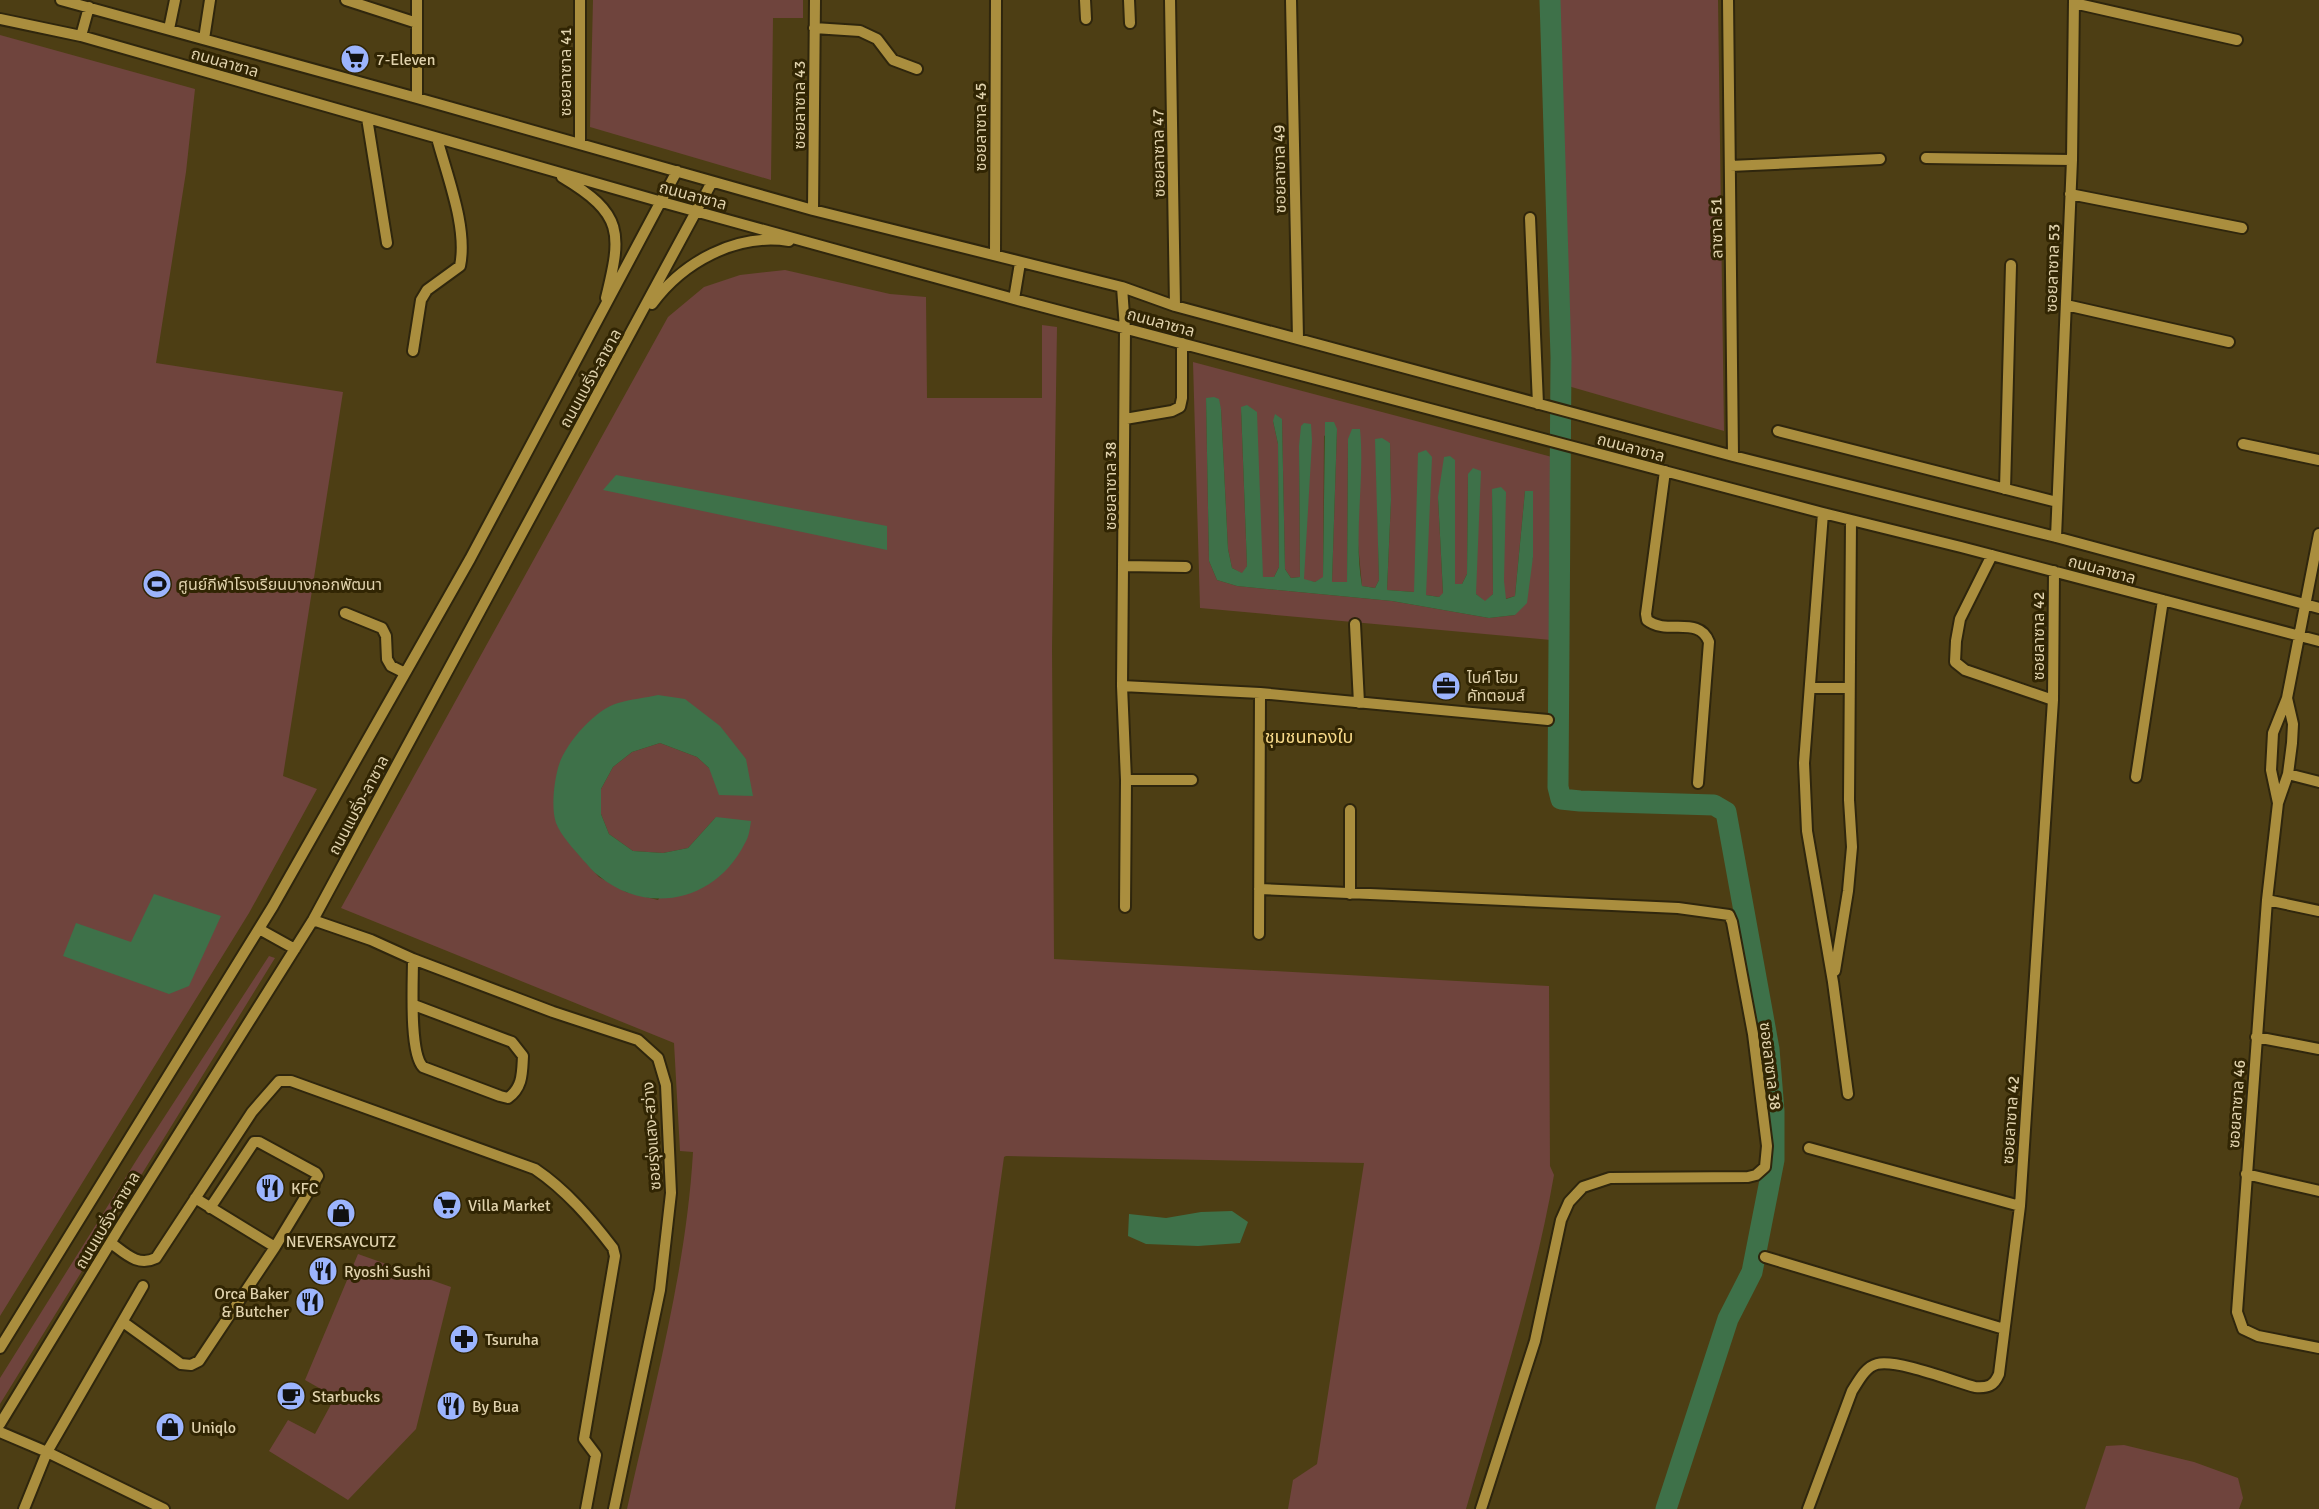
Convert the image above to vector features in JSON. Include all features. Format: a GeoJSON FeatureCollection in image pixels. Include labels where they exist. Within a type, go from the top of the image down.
{"type":"FeatureCollection","features":[{"type":"Feature","properties":{"kind":"street","name":"ถนนลาซาล"},"geometry":{"type":"LineString","coordinates":[[61,0],[813,210],[1122,287],[1175,306],[1538,404],[1733,456],[2056,537],[2319,608]]}},
{"type":"Feature","properties":{"kind":"street"},"geometry":{"type":"LineString","coordinates":[[169,29],[175,0]]}},
{"type":"Feature","properties":{"kind":"street"},"geometry":{"type":"LineString","coordinates":[[204,39],[210,0]]}},
{"type":"Feature","properties":{"kind":"street"},"geometry":{"type":"LineString","coordinates":[[346,0],[417,23]]}},
{"type":"Feature","properties":{"kind":"street"},"geometry":{"type":"LineString","coordinates":[[417,0],[417,98]]}},
{"type":"Feature","properties":{"kind":"street","name":"ซอยลาซาล 41"},"geometry":{"type":"LineString","coordinates":[[580,0],[580,144]]}},
{"type":"Feature","properties":{"kind":"street","name":"ซอยลาซาล 43"},"geometry":{"type":"LineString","coordinates":[[813,210],[815,0]]}},
{"type":"Feature","properties":{"kind":"street","name":"ซอยลาซาล 45"},"geometry":{"type":"LineString","coordinates":[[995,255],[996,0]]}},
{"type":"Feature","properties":{"kind":"street"},"geometry":{"type":"LineString","coordinates":[[1085,0],[1086,19]]}},
{"type":"Feature","properties":{"kind":"street"},"geometry":{"type":"LineString","coordinates":[[1129,0],[1130,23]]}},
{"type":"Feature","properties":{"kind":"street","name":"ซอยลาซาล 47"},"geometry":{"type":"LineString","coordinates":[[1170,0],[1175,306]]}},
{"type":"Feature","properties":{"kind":"street","name":"ซอยลาซาล 49"},"geometry":{"type":"LineString","coordinates":[[1291,0],[1298,338]]}},
{"type":"Feature","properties":{"kind":"street","name":"ลาซาล 51"},"geometry":{"type":"LineString","coordinates":[[1728,0],[1733,456]]}},
{"type":"Feature","properties":{"kind":"street"},"geometry":{"type":"LineString","coordinates":[[2074,1],[2237,40]]}},
{"type":"Feature","properties":{"kind":"street","name":"ซอยลาซาล 53"},"geometry":{"type":"LineString","coordinates":[[2056,537],[2072,160],[2074,1]]}},
{"type":"Feature","properties":{"kind":"street"},"geometry":{"type":"LineString","coordinates":[[81,36],[89,8]]}},
{"type":"Feature","properties":{"kind":"street","name":"ถนนลาซาล"},"geometry":{"type":"LineString","coordinates":[[0,19],[81,36],[530,165],[1014,299],[1823,513],[2319,641]]}},
{"type":"Feature","properties":{"kind":"street"},"geometry":{"type":"LineString","coordinates":[[814,28],[860,31],[876,39],[893,60],[917,69]]}},
{"type":"Feature","properties":{"kind":"street"},"geometry":{"type":"LineString","coordinates":[[367,118],[387,243]]}},
{"type":"Feature","properties":{"kind":"street"},"geometry":{"type":"LineString","coordinates":[[413,351],[421,300],[427,290],[460,266],[462,256],[457,216],[437,138]]}},
{"type":"Feature","properties":{"kind":"street"},"geometry":{"type":"LineString","coordinates":[[1926,158],[2072,160]]}},
{"type":"Feature","properties":{"kind":"street"},"geometry":{"type":"LineString","coordinates":[[1730,166],[1880,159]]}},
{"type":"Feature","properties":{"kind":"street"},"geometry":{"type":"LineString","coordinates":[[530,165],[563,177],[589,194],[609,214],[616,231],[616,251],[612,274],[605,302],[592,332]]}},
{"type":"Feature","properties":{"kind":"street","name":"ถนนแบริ่ง-ลาซาล"},"geometry":{"type":"LineString","coordinates":[[0,1348],[259,928],[470,559],[677,171]]}},
{"type":"Feature","properties":{"kind":"street","name":"ถนนแบริ่ง-ลาซาล"},"geometry":{"type":"LineString","coordinates":[[0,1424],[313,920],[712,182]]}},
{"type":"Feature","properties":{"kind":"street"},"geometry":{"type":"LineString","coordinates":[[2070,194],[2242,228]]}},
{"type":"Feature","properties":{"kind":"street"},"geometry":{"type":"LineString","coordinates":[[1530,218],[1538,404]]}},
{"type":"Feature","properties":{"kind":"street"},"geometry":{"type":"LineString","coordinates":[[631,335],[656,300],[697,260],[724,248],[749,243],[782,240],[825,247]]}},
{"type":"Feature","properties":{"kind":"street"},"geometry":{"type":"LineString","coordinates":[[1014,299],[1020,263]]}},
{"type":"Feature","properties":{"kind":"street"},"geometry":{"type":"LineString","coordinates":[[2005,489],[2011,265]]}},
{"type":"Feature","properties":{"kind":"street","name":"ซอยลาซาล 38"},"geometry":{"type":"LineString","coordinates":[[1122,287],[1125,328],[1122,686],[1126,780],[1125,908]]}},
{"type":"Feature","properties":{"kind":"street"},"geometry":{"type":"LineString","coordinates":[[2066,305],[2229,342]]}},
{"type":"Feature","properties":{"kind":"street"},"geometry":{"type":"LineString","coordinates":[[1125,419],[1172,411],[1179,406],[1182,398],[1182,344]]}},
{"type":"Feature","properties":{"kind":"street"},"geometry":{"type":"LineString","coordinates":[[1778,431],[2057,502]]}},
{"type":"Feature","properties":{"kind":"street"},"geometry":{"type":"LineString","coordinates":[[2244,444],[2319,460]]}},
{"type":"Feature","properties":{"kind":"street"},"geometry":{"type":"LineString","coordinates":[[1665,471],[1646,614],[1647,620],[1662,627],[1697,628],[1705,633],[1708,642],[1698,783]]}},
{"type":"Feature","properties":{"kind":"street"},"geometry":{"type":"LineString","coordinates":[[1823,513],[1804,763],[1807,831],[1833,982],[1848,1094]]}},
{"type":"Feature","properties":{"kind":"street"},"geometry":{"type":"LineString","coordinates":[[1833,982],[1848,891],[1852,847],[1849,800],[1851,520]]}},
{"type":"Feature","properties":{"kind":"street","name":"ซอยลาซาล 46"},"geometry":{"type":"LineString","coordinates":[[2278,803],[2271,770],[2273,733],[2287,698],[2319,534]]}},
{"type":"Feature","properties":{"kind":"street"},"geometry":{"type":"LineString","coordinates":[[1992,555],[1960,619],[1955,662],[1965,670],[2053,700]]}},
{"type":"Feature","properties":{"kind":"street"},"geometry":{"type":"LineString","coordinates":[[1124,566],[1186,567]]}},
{"type":"Feature","properties":{"kind":"street","name":"ซอยลาซาล 42"},"geometry":{"type":"LineString","coordinates":[[1808,1509],[1852,1391],[1861,1376],[1877,1364],[1900,1365],[1975,1387],[1986,1388],[1995,1383],[1999,1374],[2020,1206],[2053,700],[2054,572]]}},
{"type":"Feature","properties":{"kind":"street"},"geometry":{"type":"LineString","coordinates":[[2136,777],[2163,600]]}},
{"type":"Feature","properties":{"kind":"street"},"geometry":{"type":"LineString","coordinates":[[345,613],[382,628],[386,636],[387,659],[391,666],[405,673]]}},
{"type":"Feature","properties":{"kind":"street"},"geometry":{"type":"LineString","coordinates":[[1355,624],[1359,703]]}},
{"type":"Feature","properties":{"kind":"street"},"geometry":{"type":"LineString","coordinates":[[1122,686],[1260,693],[1548,720]]}},
{"type":"Feature","properties":{"kind":"street"},"geometry":{"type":"LineString","coordinates":[[1810,688],[1849,688]]}},
{"type":"Feature","properties":{"kind":"street"},"geometry":{"type":"LineString","coordinates":[[1260,693],[1260,934]]}},
{"type":"Feature","properties":{"kind":"street","name":"ซอยลาซาล 46"},"geometry":{"type":"LineString","coordinates":[[2287,698],[2293,724],[2288,774],[2278,803],[2267,900],[2237,1312],[2243,1329],[2258,1336],[2319,1348]]}},
{"type":"Feature","properties":{"kind":"street"},"geometry":{"type":"LineString","coordinates":[[2288,774],[2319,782]]}},
{"type":"Feature","properties":{"kind":"street"},"geometry":{"type":"LineString","coordinates":[[1126,780],[1192,780]]}},
{"type":"Feature","properties":{"kind":"street"},"geometry":{"type":"LineString","coordinates":[[1350,810],[1350,894]]}},
{"type":"Feature","properties":{"kind":"street","name":"ซอยลาซาล 38"},"geometry":{"type":"LineString","coordinates":[[1259,889],[1678,909],[1729,915],[1732,922],[1753,1034],[1767,1146],[1765,1167],[1756,1175],[1748,1177],[1610,1178],[1583,1187],[1569,1202],[1562,1220],[1535,1341],[1481,1509]]}},
{"type":"Feature","properties":{"kind":"street"},"geometry":{"type":"LineString","coordinates":[[2267,900],[2319,911]]}},
{"type":"Feature","properties":{"kind":"street","name":"ซอยรุ่งแสง-สว่าง"},"geometry":{"type":"LineString","coordinates":[[313,920],[371,940],[412,959],[553,1012],[638,1040],[658,1059],[666,1085],[671,1192],[660,1290],[614,1509]]}},
{"type":"Feature","properties":{"kind":"street"},"geometry":{"type":"LineString","coordinates":[[259,928],[295,949]]}},
{"type":"Feature","properties":{"kind":"street"},"geometry":{"type":"LineString","coordinates":[[412,959],[415,1050],[418,1063],[423,1067],[500,1096],[508,1098],[516,1092],[521,1083],[523,1056],[512,1042],[414,1005]]}},
{"type":"Feature","properties":{"kind":"street"},"geometry":{"type":"LineString","coordinates":[[2256,1037],[2319,1049]]}},
{"type":"Feature","properties":{"kind":"street"},"geometry":{"type":"LineString","coordinates":[[111,1244],[140,1262],[149,1262],[156,1258],[252,1112],[279,1081],[291,1081],[527,1165],[554,1182],[576,1203],[613,1248],[615,1256],[584,1439],[596,1455],[586,1509]]}},
{"type":"Feature","properties":{"kind":"street"},"geometry":{"type":"LineString","coordinates":[[123,1322],[181,1364],[191,1365],[199,1361],[317,1180],[316,1173],[259,1142],[254,1142],[210,1208]]}},
{"type":"Feature","properties":{"kind":"street"},"geometry":{"type":"LineString","coordinates":[[1809,1148],[2020,1206]]}},
{"type":"Feature","properties":{"kind":"street"},"geometry":{"type":"LineString","coordinates":[[2246,1174],[2319,1191]]}},
{"type":"Feature","properties":{"kind":"street"},"geometry":{"type":"LineString","coordinates":[[195,1198],[274,1247]]}},
{"type":"Feature","properties":{"kind":"street"},"geometry":{"type":"LineString","coordinates":[[1765,1257],[2004,1329]]}},
{"type":"Feature","properties":{"kind":"street"},"geometry":{"type":"LineString","coordinates":[[24,1509],[47,1452],[143,1286]]}},
{"type":"Feature","properties":{"kind":"street"},"geometry":{"type":"LineString","coordinates":[[0,1432],[47,1452],[164,1509]]}},
{"type":"Feature","properties":{"kind":"shaded area"},"geometry":{"type":"Polygon","coordinates":[[[593,0],[803,0],[803,18],[773,18],[771,180],[590,127],[593,0]]]}},
{"type":"Feature","properties":{"kind":"shaded area"},"geometry":{"type":"Polygon","coordinates":[[[1557,0],[1718,0],[1724,431],[1568,386],[1557,0]]]}},
{"type":"Feature","properties":{"kind":"shaded area","name":"ศูนย์กีฬาโรงเรียนบางกอกพัฒนา"},"geometry":{"type":"Polygon","coordinates":[[[0,35],[195,89],[186,172],[156,363],[343,392],[283,776],[317,789],[249,913],[0,1316],[0,35]]]}},
{"type":"Feature","properties":{"kind":"shaded area"},"geometry":{"type":"Polygon","coordinates":[[[785,270],[890,294],[926,297],[927,398],[1042,398],[1042,325],[1057,327],[1052,648],[1054,959],[1549,986],[1550,1166],[1554,1175],[1526,1302],[1466,1509],[1288,1509],[1293,1480],[1317,1464],[1364,1163],[1006,1156],[1004,1157],[955,1509],[627,1509],[676,1287],[689,1197],[693,1152],[680,1151],[674,1043],[341,908],[668,317],[704,287],[740,275],[785,270]],[[615,704],[574,849],[599,877],[626,892],[658,900],[716,817],[688,848],[663,853],[633,851],[609,834],[601,814],[601,789],[613,767],[632,752],[660,743],[697,757],[709,768],[746,759],[615,704]]]}},
{"type":"Feature","properties":{"kind":"shaded area"},"geometry":{"type":"Polygon","coordinates":[[[1193,362],[1552,457],[1551,640],[1200,608],[1193,362]],[[1206,398],[1209,561],[1217,580],[1237,586],[1392,601],[1489,618],[1515,615],[1533,557],[1533,491],[1525,491],[1515,596],[1505,599],[1492,490],[1493,594],[1485,602],[1476,594],[1468,474],[1467,574],[1462,584],[1455,584],[1438,497],[1443,594],[1439,597],[1426,595],[1426,571],[1414,592],[1387,590],[1391,500],[1390,443],[1376,439],[1379,580],[1375,588],[1362,586],[1348,439],[1347,583],[1332,582],[1337,429],[1324,436],[1323,578],[1315,582],[1304,580],[1299,446],[1300,577],[1291,578],[1285,569],[1282,419],[1273,421],[1278,444],[1279,567],[1274,577],[1263,577],[1241,408],[1247,566],[1243,574],[1232,568],[1228,549],[1221,409],[1206,398]]]}},
{"type":"Feature","properties":{"kind":"shaded area"},"geometry":{"type":"Polygon","coordinates":[[[1206,398],[1219,399],[1221,409],[1228,549],[1232,568],[1242,573],[1247,566],[1241,407],[1247,405],[1257,412],[1263,577],[1274,577],[1279,567],[1278,444],[1273,421],[1275,414],[1282,419],[1285,569],[1291,578],[1300,577],[1299,446],[1301,426],[1304,423],[1311,424],[1312,441],[1304,579],[1315,582],[1323,577],[1325,422],[1334,422],[1337,429],[1332,582],[1347,582],[1348,439],[1352,429],[1360,429],[1359,547],[1362,586],[1375,588],[1379,580],[1375,439],[1382,438],[1390,443],[1391,500],[1387,590],[1414,592],[1418,453],[1426,450],[1432,457],[1426,595],[1439,597],[1443,593],[1438,497],[1444,457],[1450,456],[1455,460],[1455,584],[1462,584],[1467,574],[1468,474],[1473,468],[1481,471],[1476,594],[1485,601],[1493,594],[1492,489],[1501,487],[1506,492],[1504,581],[1506,599],[1515,596],[1525,491],[1533,491],[1533,557],[1527,603],[1515,615],[1489,618],[1392,601],[1237,586],[1217,580],[1209,561],[1206,398]]]}},
{"type":"Feature","properties":{"kind":"shaded area"},"geometry":{"type":"Polygon","coordinates":[[[616,475],[887,526],[887,550],[603,490],[616,475]]]}},
{"type":"Feature","properties":{"kind":"shaded area"},"geometry":{"type":"Polygon","coordinates":[[[658,695],[685,699],[720,726],[746,759],[753,796],[719,795],[709,768],[697,757],[660,743],[632,752],[613,767],[601,789],[601,814],[609,834],[633,851],[663,853],[688,848],[716,817],[751,821],[745,843],[733,862],[717,878],[700,889],[680,896],[660,899],[639,896],[618,889],[595,873],[561,833],[554,817],[553,803],[555,781],[561,759],[581,730],[609,707],[658,695]]]}},
{"type":"Feature","properties":{"kind":"shaded area"},"geometry":{"type":"Polygon","coordinates":[[[154,894],[221,916],[189,986],[169,994],[63,956],[76,923],[131,942],[154,894]]]}},
{"type":"Feature","properties":{"kind":"shaded area"},"geometry":{"type":"Polygon","coordinates":[[[269,956],[275,958],[0,1404],[0,1378],[139,1156],[269,956]]]}},
{"type":"Feature","properties":{"kind":"shaded area"},"geometry":{"type":"Polygon","coordinates":[[[1232,1211],[1248,1222],[1240,1243],[1198,1246],[1146,1244],[1128,1236],[1129,1214],[1166,1218],[1201,1212],[1232,1211]]]}},
{"type":"Feature","properties":{"kind":"shaded area"},"geometry":{"type":"Polygon","coordinates":[[[358,1254],[451,1287],[416,1429],[348,1500],[269,1451],[288,1420],[315,1434],[335,1397],[305,1380],[358,1254]]]}},
{"type":"Feature","properties":{"kind":"shaded area"},"geometry":{"type":"Polygon","coordinates":[[[2124,1445],[2194,1462],[2238,1478],[2243,1498],[2239,1509],[2085,1509],[2106,1446],[2124,1445]]]}},
{"type":"Feature","properties":{"kind":"waterway"},"geometry":{"type":"LineString","coordinates":[[1550,0],[1561,357],[1558,787],[1561,799],[1714,805],[1726,812],[1769,1049],[1774,1111],[1774,1160],[1752,1272],[1728,1319],[1666,1509]]}},
{"type":"Feature","properties":{"kind":"place","name":"7-Eleven"},"geometry":{"type":"Point","coordinates":[355,59]}},
{"type":"Feature","properties":{"kind":"place","name":"ศูนย์กีฬาโรงเรียนบางกอกพัฒนา"},"geometry":{"type":"Point","coordinates":[157,584]}},
{"type":"Feature","properties":{"kind":"place","name":"ไบค์ โฮม คัทตอมส์"},"geometry":{"type":"Point","coordinates":[1446,686]}},
{"type":"Feature","properties":{"kind":"place","name":"KFC"},"geometry":{"type":"Point","coordinates":[270,1188]}},
{"type":"Feature","properties":{"kind":"place","name":"Villa Market"},"geometry":{"type":"Point","coordinates":[447,1205]}},
{"type":"Feature","properties":{"kind":"place","name":"NEVERSAYCUTZ"},"geometry":{"type":"Point","coordinates":[341,1213]}},
{"type":"Feature","properties":{"kind":"place","name":"Ryoshi Sushi"},"geometry":{"type":"Point","coordinates":[323,1271]}},
{"type":"Feature","properties":{"kind":"place","name":"Orca Baker & Butcher"},"geometry":{"type":"Point","coordinates":[310,1302]}},
{"type":"Feature","properties":{"kind":"place","name":"Tsuruha"},"geometry":{"type":"Point","coordinates":[464,1339]}},
{"type":"Feature","properties":{"kind":"place","name":"Starbucks"},"geometry":{"type":"Point","coordinates":[291,1396]}},
{"type":"Feature","properties":{"kind":"place","name":"By Bua"},"geometry":{"type":"Point","coordinates":[451,1406]}},
{"type":"Feature","properties":{"kind":"place","name":"Uniqlo"},"geometry":{"type":"Point","coordinates":[170,1427]}},
{"type":"Feature","properties":{"kind":"district","name":"ชุมชนทองใบ"},"geometry":{"type":"Point","coordinates":[1309,737]}}]}
